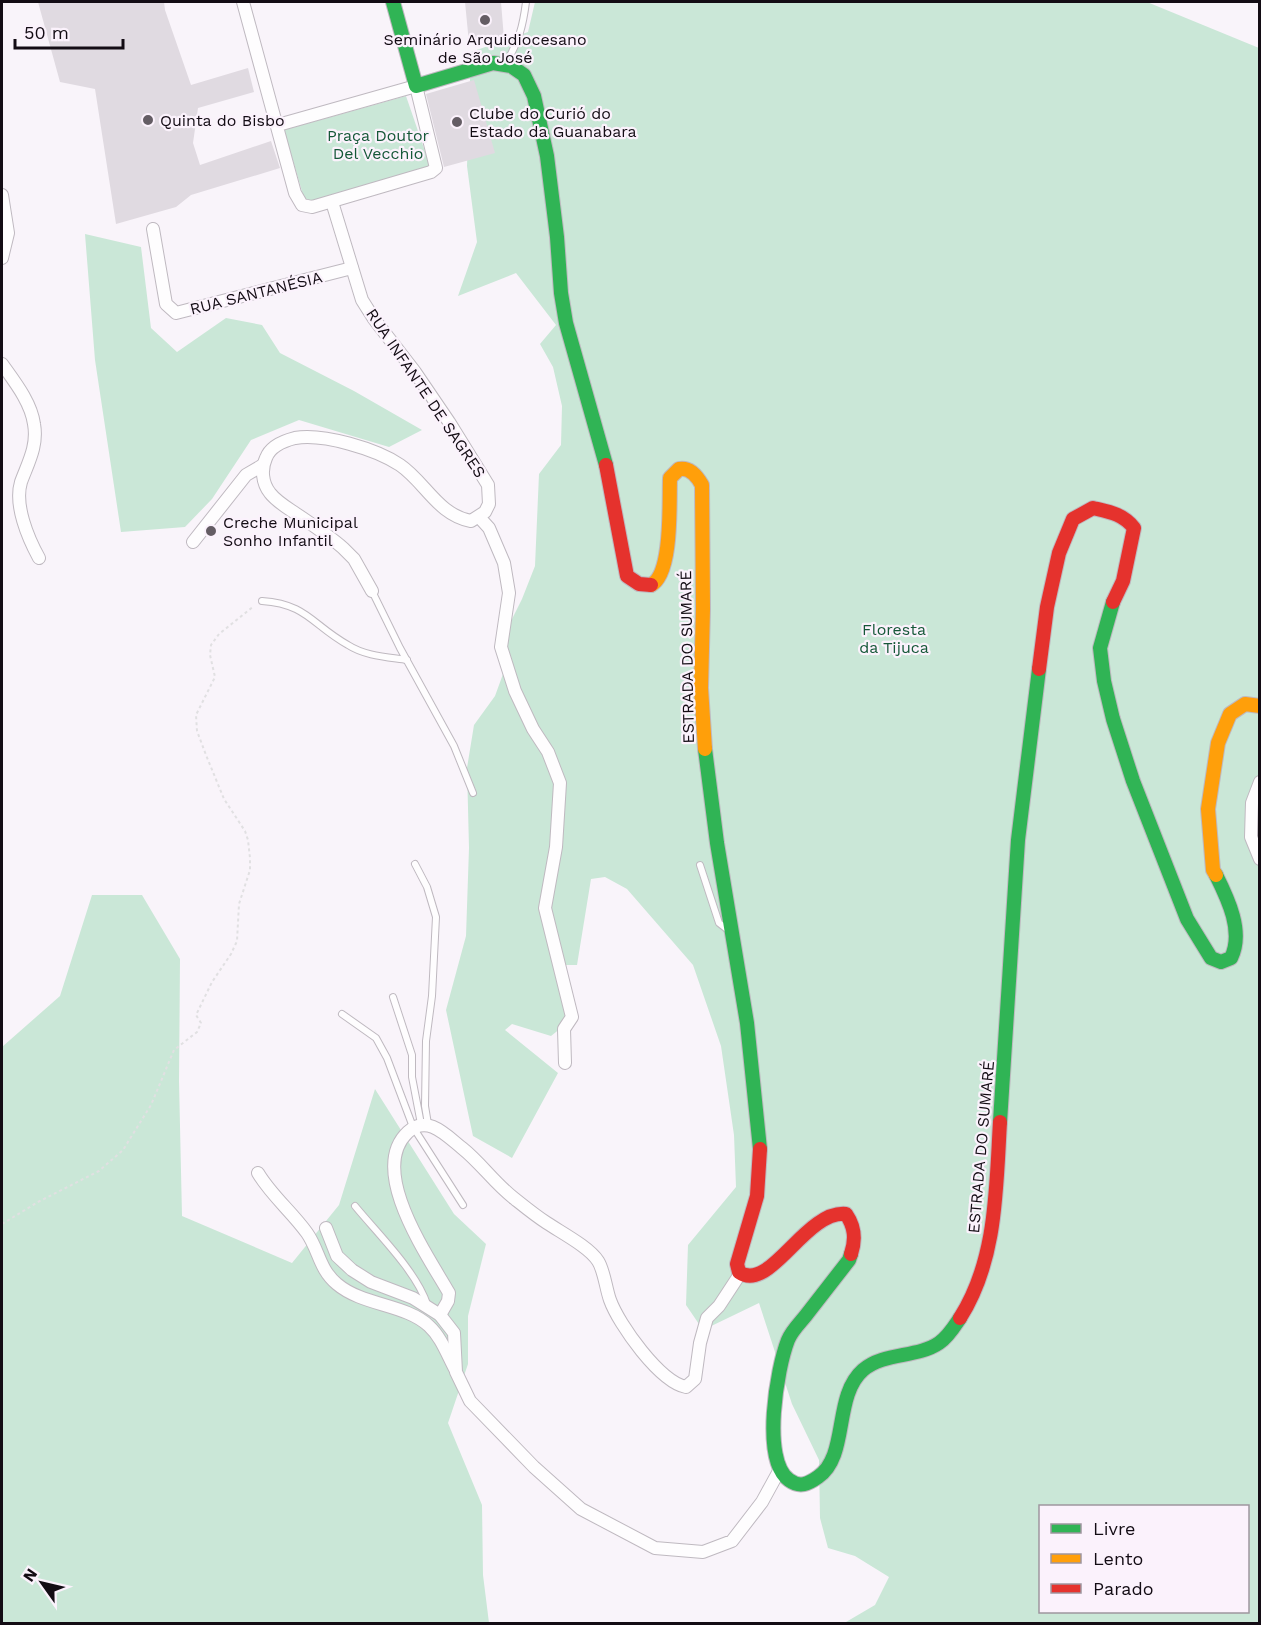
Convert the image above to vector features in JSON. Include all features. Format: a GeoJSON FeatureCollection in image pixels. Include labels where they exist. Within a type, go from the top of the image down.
{"type":"FeatureCollection","features":[{"type":"Feature","properties":{"kind":"street"},"geometry":{"type":"LineString","coordinates":[[243,2],[298,201],[306,207],[332,202],[436,169],[393,2]]}},
{"type":"Feature","properties":{"kind":"street"},"geometry":{"type":"LineString","coordinates":[[278,125],[493,63],[504,66]]}},
{"type":"Feature","properties":{"kind":"street","name":"ESTRADA DO SUMARÉ"},"geometry":{"type":"LineString","coordinates":[[504,66],[511,66],[524,75],[534,96],[547,156],[566,323],[610,479],[627,576],[636,584],[645,586],[654,584],[660,579],[664,563],[670,478],[674,472],[682,468],[691,470],[697,475],[702,485],[701,688],[705,745],[731,932],[747,1023],[761,1157],[757,1196],[737,1264],[740,1274]]}},
{"type":"Feature","properties":{"kind":"street"},"geometry":{"type":"LineString","coordinates":[[2,195],[8,233],[2,258]]}},
{"type":"Feature","properties":{"kind":"street","name":"RUA INFANTE DE SAGRES"},"geometry":{"type":"LineString","coordinates":[[332,202],[362,300],[415,372],[486,479],[489,504],[479,517]]}},
{"type":"Feature","properties":{"kind":"street","name":"RUA SANTANÉSIA"},"geometry":{"type":"LineString","coordinates":[[153,229],[166,304],[177,313],[352,268]]}},
{"type":"Feature","properties":{"kind":"street"},"geometry":{"type":"LineString","coordinates":[[2,364],[31,409],[35,426],[35,446],[20,485],[21,513],[30,541],[39,558]]}},
{"type":"Feature","properties":{"kind":"street"},"geometry":{"type":"LineString","coordinates":[[372,591],[354,559],[343,548],[269,492],[263,476],[263,465],[268,453],[279,444],[309,437],[371,451],[400,465],[446,511],[460,519],[471,521],[479,517],[489,528],[504,562],[509,593],[501,647],[515,691],[533,729],[548,752],[560,783],[556,848],[545,908],[572,1017],[564,1029],[565,1063]]}},
{"type":"Feature","properties":{"kind":"street"},"geometry":{"type":"LineString","coordinates":[[193,542],[246,475],[263,465]]}},
{"type":"Feature","properties":{"kind":"street","name":"ESTRADA DO SUMARÉ"},"geometry":{"type":"LineString","coordinates":[[779,1471],[796,1484],[807,1485],[818,1479],[833,1455],[849,1390],[858,1374],[875,1363],[932,1347],[944,1340],[957,1324],[986,1258],[995,1208],[1018,840],[1047,607],[1059,553],[1073,519],[1093,508],[1119,515],[1131,523],[1134,528],[1123,581],[1108,612],[1100,648],[1104,681],[1113,719],[1133,782],[1187,919],[1211,958],[1221,962],[1231,958],[1235,950],[1235,931],[1230,904],[1213,870],[1208,809],[1211,785],[1218,743],[1230,714],[1245,704],[1260,706]]}},
{"type":"Feature","properties":{"kind":"street"},"geometry":{"type":"LineString","coordinates":[[1260,782],[1252,803],[1251,837],[1260,859]]}},
{"type":"Feature","properties":{"kind":"street"},"geometry":{"type":"LineString","coordinates":[[258,1173],[267,1188],[309,1236],[327,1274],[349,1292],[376,1304],[404,1312],[427,1324],[439,1336],[470,1401],[534,1467],[581,1509],[655,1548],[703,1552],[732,1541],[762,1502],[779,1471],[773,1435],[774,1409],[789,1338],[849,1260],[854,1251],[854,1227],[850,1219],[841,1212],[834,1212],[819,1220],[768,1271],[753,1277],[740,1274],[719,1306],[707,1318],[694,1379],[686,1387],[678,1385],[650,1359],[623,1328],[610,1300],[597,1259],[572,1238],[548,1224],[513,1197],[465,1150],[421,1125],[401,1138],[394,1158],[396,1181],[400,1200],[418,1244],[448,1293],[448,1301],[440,1315]]}},
{"type":"Feature","properties":{"kind":"street"},"geometry":{"type":"LineString","coordinates":[[326,1228],[338,1256],[352,1270],[371,1282],[413,1298],[440,1315],[454,1333],[456,1370]]}},
{"type":"Feature","properties":{"kind":"street"},"geometry":{"type":"LineString","coordinates":[[338,1256],[329,1268],[338,1284]]}},
{"type":"Feature","properties":{"kind":"lane"},"geometry":{"type":"LineString","coordinates":[[504,66],[517,45],[522,31],[526,2]]}},
{"type":"Feature","properties":{"kind":"lane"},"geometry":{"type":"LineString","coordinates":[[372,591],[454,746],[473,793]]}},
{"type":"Feature","properties":{"kind":"lane"},"geometry":{"type":"LineString","coordinates":[[262,601],[281,603],[303,611],[347,645],[358,650],[407,660]]}},
{"type":"Feature","properties":{"kind":"lane"},"geometry":{"type":"LineString","coordinates":[[415,864],[427,887],[436,917],[432,996],[426,1041],[425,1106],[421,1125]]}},
{"type":"Feature","properties":{"kind":"lane"},"geometry":{"type":"LineString","coordinates":[[700,865],[719,923],[731,932]]}},
{"type":"Feature","properties":{"kind":"lane"},"geometry":{"type":"LineString","coordinates":[[393,997],[412,1055],[412,1077],[421,1125]]}},
{"type":"Feature","properties":{"kind":"lane"},"geometry":{"type":"LineString","coordinates":[[342,1014],[376,1038],[464,1205]]}},
{"type":"Feature","properties":{"kind":"lane"},"geometry":{"type":"LineString","coordinates":[[355,1206],[411,1273],[423,1292],[428,1308]]}},
{"type":"Feature","properties":{"kind":"path"},"geometry":{"type":"LineString","coordinates":[[2,1224],[38,1202],[99,1171],[123,1150],[152,1105],[174,1050],[197,1032],[201,1023],[196,1015],[237,941],[241,895],[249,870],[248,840],[245,831],[220,792],[197,731],[196,715],[215,677],[210,655],[211,645],[219,633],[262,601]]}},
{"type":"Feature","properties":{"kind":"green space","name":"Floresta da Tijuca"},"geometry":{"type":"Polygon","coordinates":[[[535,2],[1147,2],[1259,48],[1259,1623],[834,1623],[846,1622],[875,1605],[889,1577],[855,1556],[828,1548],[820,1518],[819,1460],[792,1404],[759,1303],[703,1330],[686,1305],[688,1245],[736,1187],[734,1135],[721,1046],[693,965],[627,889],[605,877],[591,879],[577,965],[559,965],[571,1020],[551,1036],[512,1024],[505,1030],[558,1073],[512,1158],[473,1136],[446,1010],[466,936],[469,848],[467,768],[474,725],[495,696],[507,663],[505,633],[535,566],[539,474],[561,445],[562,406],[553,367],[540,344],[556,325],[516,273],[458,296],[477,242],[467,166],[471,52],[528,32],[535,2]]]}},
{"type":"Feature","properties":{"kind":"green space","name":"Praça Doutor Del Vecchio"},"geometry":{"type":"Polygon","coordinates":[[[406,96],[430,166],[393,181],[306,205],[284,130],[406,96]]]}},
{"type":"Feature","properties":{"kind":"green space"},"geometry":{"type":"Polygon","coordinates":[[[85,234],[141,247],[151,328],[177,352],[226,318],[262,325],[280,353],[354,391],[422,430],[389,447],[299,420],[251,440],[212,499],[185,527],[121,532],[95,360],[85,234]]]}},
{"type":"Feature","properties":{"kind":"green space"},"geometry":{"type":"Polygon","coordinates":[[[92,895],[142,895],[180,959],[179,1081],[182,1216],[292,1263],[339,1205],[375,1089],[454,1214],[486,1244],[468,1316],[468,1364],[448,1423],[482,1505],[483,1575],[489,1623],[2,1623],[2,1047],[60,996],[92,895]]]}},
{"type":"Feature","properties":{"kind":"building","name":"Quinta do Bisbo"},"geometry":{"type":"Polygon","coordinates":[[[38,2],[164,2],[191,85],[248,68],[254,92],[198,108],[193,143],[200,165],[271,141],[280,168],[191,195],[176,207],[116,224],[95,89],[60,82],[38,2]]]}},
{"type":"Feature","properties":{"kind":"building","name":"Seminário Arquidiocesano de São José"},"geometry":{"type":"Polygon","coordinates":[[[465,2],[501,2],[504,39],[469,43],[465,2]]]}},
{"type":"Feature","properties":{"kind":"building","name":"Clube do Curió do Estado da Guanabara"},"geometry":{"type":"Polygon","coordinates":[[[474,80],[495,153],[444,167],[426,94],[474,80]]]}},
{"type":"Feature","properties":{"kind":"traffic: fast"},"geometry":{"type":"LineString","coordinates":[[393,2],[416,86],[493,63],[511,66],[524,75],[534,96],[547,156],[566,323],[606,465]]}},
{"type":"Feature","properties":{"kind":"traffic: fast"},"geometry":{"type":"LineString","coordinates":[[1113,602],[1100,648],[1104,681],[1113,719],[1133,781],[1187,919],[1211,958],[1221,962],[1231,958],[1236,937],[1233,916],[1216,875]]}},
{"type":"Feature","properties":{"kind":"traffic: fast"},"geometry":{"type":"LineString","coordinates":[[1000,1122],[1018,840],[1039,669]]}},
{"type":"Feature","properties":{"kind":"traffic: fast"},"geometry":{"type":"LineString","coordinates":[[705,749],[717,843],[747,1023],[760,1149]]}},
{"type":"Feature","properties":{"kind":"traffic: fast"},"geometry":{"type":"LineString","coordinates":[[851,1254],[849,1260],[792,1333],[784,1353],[776,1391],[773,1434],[775,1454],[780,1469],[789,1480],[800,1484],[807,1483],[818,1477],[828,1467],[838,1441],[848,1395],[854,1381],[863,1370],[881,1360],[930,1348],[945,1338],[960,1318]]}},
{"type":"Feature","properties":{"kind":"traffic: slow"},"geometry":{"type":"LineString","coordinates":[[651,585],[658,578],[666,552],[670,478],[679,469],[687,469],[702,485],[701,688],[705,749]]}},
{"type":"Feature","properties":{"kind":"traffic: slow"},"geometry":{"type":"LineString","coordinates":[[1216,875],[1213,870],[1208,809],[1218,743],[1230,714],[1245,704],[1260,706]]}},
{"type":"Feature","properties":{"kind":"traffic: jam"},"geometry":{"type":"LineString","coordinates":[[606,465],[627,576],[639,584],[651,585]]}},
{"type":"Feature","properties":{"kind":"traffic: jam"},"geometry":{"type":"LineString","coordinates":[[1039,669],[1047,607],[1059,553],[1073,519],[1093,508],[1111,512],[1130,523],[1134,528],[1123,581],[1113,602]]}},
{"type":"Feature","properties":{"kind":"traffic: jam"},"geometry":{"type":"LineString","coordinates":[[960,1318],[972,1296],[988,1248],[995,1198],[1000,1122]]}},
{"type":"Feature","properties":{"kind":"traffic: jam"},"geometry":{"type":"LineString","coordinates":[[760,1149],[757,1196],[737,1264],[739,1272],[751,1276],[763,1272],[816,1224],[831,1216],[846,1214],[849,1219],[854,1233],[851,1254]]}},
{"type":"Feature","properties":{"kind":"place","name":"Seminário Arquidiocesano de São José"},"geometry":{"type":"Point","coordinates":[485,20]}},
{"type":"Feature","properties":{"kind":"place","name":"Quinta do Bisbo"},"geometry":{"type":"Point","coordinates":[148,120]}},
{"type":"Feature","properties":{"kind":"place","name":"Clube do Curió do Estado da Guanabara"},"geometry":{"type":"Point","coordinates":[457,122]}},
{"type":"Feature","properties":{"kind":"place","name":"Creche Municipal Sonho Infantil"},"geometry":{"type":"Point","coordinates":[211,531]}}]}
